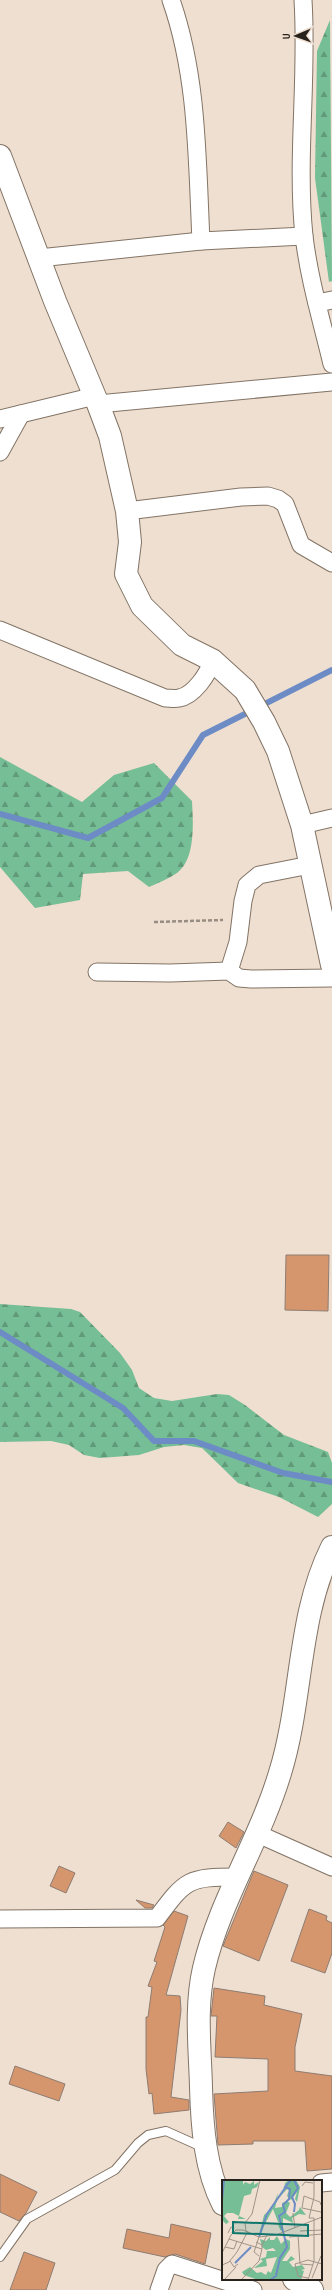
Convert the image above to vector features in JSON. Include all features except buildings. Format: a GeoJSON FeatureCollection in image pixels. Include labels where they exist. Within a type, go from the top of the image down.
{"type":"FeatureCollection","features":[{"type":"Feature","properties":{"kind":"street"},"geometry":{"type":"LineString","coordinates":[[171,0],[179,23],[192,92],[201,241]]}},
{"type":"Feature","properties":{"kind":"street"},"geometry":{"type":"LineString","coordinates":[[303,0],[302,183],[304,236],[325,301],[332,364]]}},
{"type":"Feature","properties":{"kind":"street"},"geometry":{"type":"LineString","coordinates":[[0,156],[38,258],[97,400],[117,465],[127,511],[130,542],[126,574],[142,606],[182,645],[212,660],[245,690],[264,722],[278,751],[302,825],[332,965]]}},
{"type":"Feature","properties":{"kind":"street"},"geometry":{"type":"LineString","coordinates":[[38,258],[201,241],[304,236]]}},
{"type":"Feature","properties":{"kind":"street"},"geometry":{"type":"LineString","coordinates":[[0,419],[97,400],[332,382]]}},
{"type":"Feature","properties":{"kind":"street"},"geometry":{"type":"LineString","coordinates":[[0,452],[21,414]]}},
{"type":"Feature","properties":{"kind":"street"},"geometry":{"type":"LineString","coordinates":[[127,511],[241,497],[268,496],[278,499],[285,504],[301,545],[332,563]]}},
{"type":"Feature","properties":{"kind":"street"},"geometry":{"type":"LineString","coordinates":[[0,630],[165,698],[180,698],[192,691],[210,668],[212,660]]}},
{"type":"Feature","properties":{"kind":"street"},"geometry":{"type":"LineString","coordinates":[[302,825],[332,818]]}},
{"type":"Feature","properties":{"kind":"street"},"geometry":{"type":"LineString","coordinates":[[229,971],[238,942],[243,901],[248,885],[258,874],[310,865]]}},
{"type":"Feature","properties":{"kind":"street"},"geometry":{"type":"LineString","coordinates":[[97,972],[229,971],[239,978],[251,979],[332,978]]}},
{"type":"Feature","properties":{"kind":"street"},"geometry":{"type":"LineString","coordinates":[[222,2202],[215,2188],[206,2149],[199,2026],[200,1993],[212,1943],[238,1877],[258,1834],[280,1772],[298,1686],[308,1620],[320,1572],[332,1546]]}},
{"type":"Feature","properties":{"kind":"street"},"geometry":{"type":"LineString","coordinates":[[258,1834],[332,1868]]}},
{"type":"Feature","properties":{"kind":"street"},"geometry":{"type":"LineString","coordinates":[[0,1919],[157,1918],[186,1883],[208,1877],[238,1877]]}},
{"type":"Feature","properties":{"kind":"street"},"geometry":{"type":"LineString","coordinates":[[322,2183],[332,2182]]}},
{"type":"Feature","properties":{"kind":"street"},"geometry":{"type":"LineString","coordinates":[[159,2290],[166,2270],[172,2264],[253,2290]]}},
{"type":"Feature","properties":{"kind":"street"},"geometry":{"type":"LineString","coordinates":[[293,2280],[298,2290]]}},
{"type":"Feature","properties":{"kind":"street"},"geometry":{"type":"LineString","coordinates":[[295,2280],[312,2290]]}},
{"type":"Feature","properties":{"kind":"lane"},"geometry":{"type":"LineString","coordinates":[[0,2257],[27,2219],[115,2170],[138,2143],[148,2135],[166,2131],[206,2149]]}},
{"type":"Feature","properties":{"kind":"path"},"geometry":{"type":"LineString","coordinates":[[154,922],[241,920]]}},
{"type":"Feature","properties":{"kind":"green space"},"geometry":{"type":"Polygon","coordinates":[[[330,20],[332,281],[329,282],[315,178],[317,51],[330,20]]]}},
{"type":"Feature","properties":{"kind":"green space"},"geometry":{"type":"Polygon","coordinates":[[[0,757],[82,802],[114,775],[154,763],[192,801],[193,829],[188,859],[177,873],[149,887],[128,871],[83,874],[80,900],[35,908],[0,867],[0,757]]]}},
{"type":"Feature","properties":{"kind":"green space"},"geometry":{"type":"Polygon","coordinates":[[[0,1304],[71,1309],[80,1312],[120,1353],[132,1370],[139,1388],[154,1398],[172,1401],[217,1394],[229,1395],[245,1405],[284,1435],[328,1452],[332,1463],[332,1504],[318,1517],[279,1497],[238,1483],[202,1448],[184,1445],[164,1447],[139,1455],[100,1458],[84,1455],[69,1445],[51,1441],[0,1442],[0,1304]]]}},
{"type":"Feature","properties":{"kind":"waterway"},"geometry":{"type":"LineString","coordinates":[[0,814],[88,838],[162,798],[203,735],[332,670]]}},
{"type":"Feature","properties":{"kind":"waterway"},"geometry":{"type":"LineString","coordinates":[[0,1332],[123,1408],[154,1441],[194,1441],[283,1473],[332,1482]]}}]}
